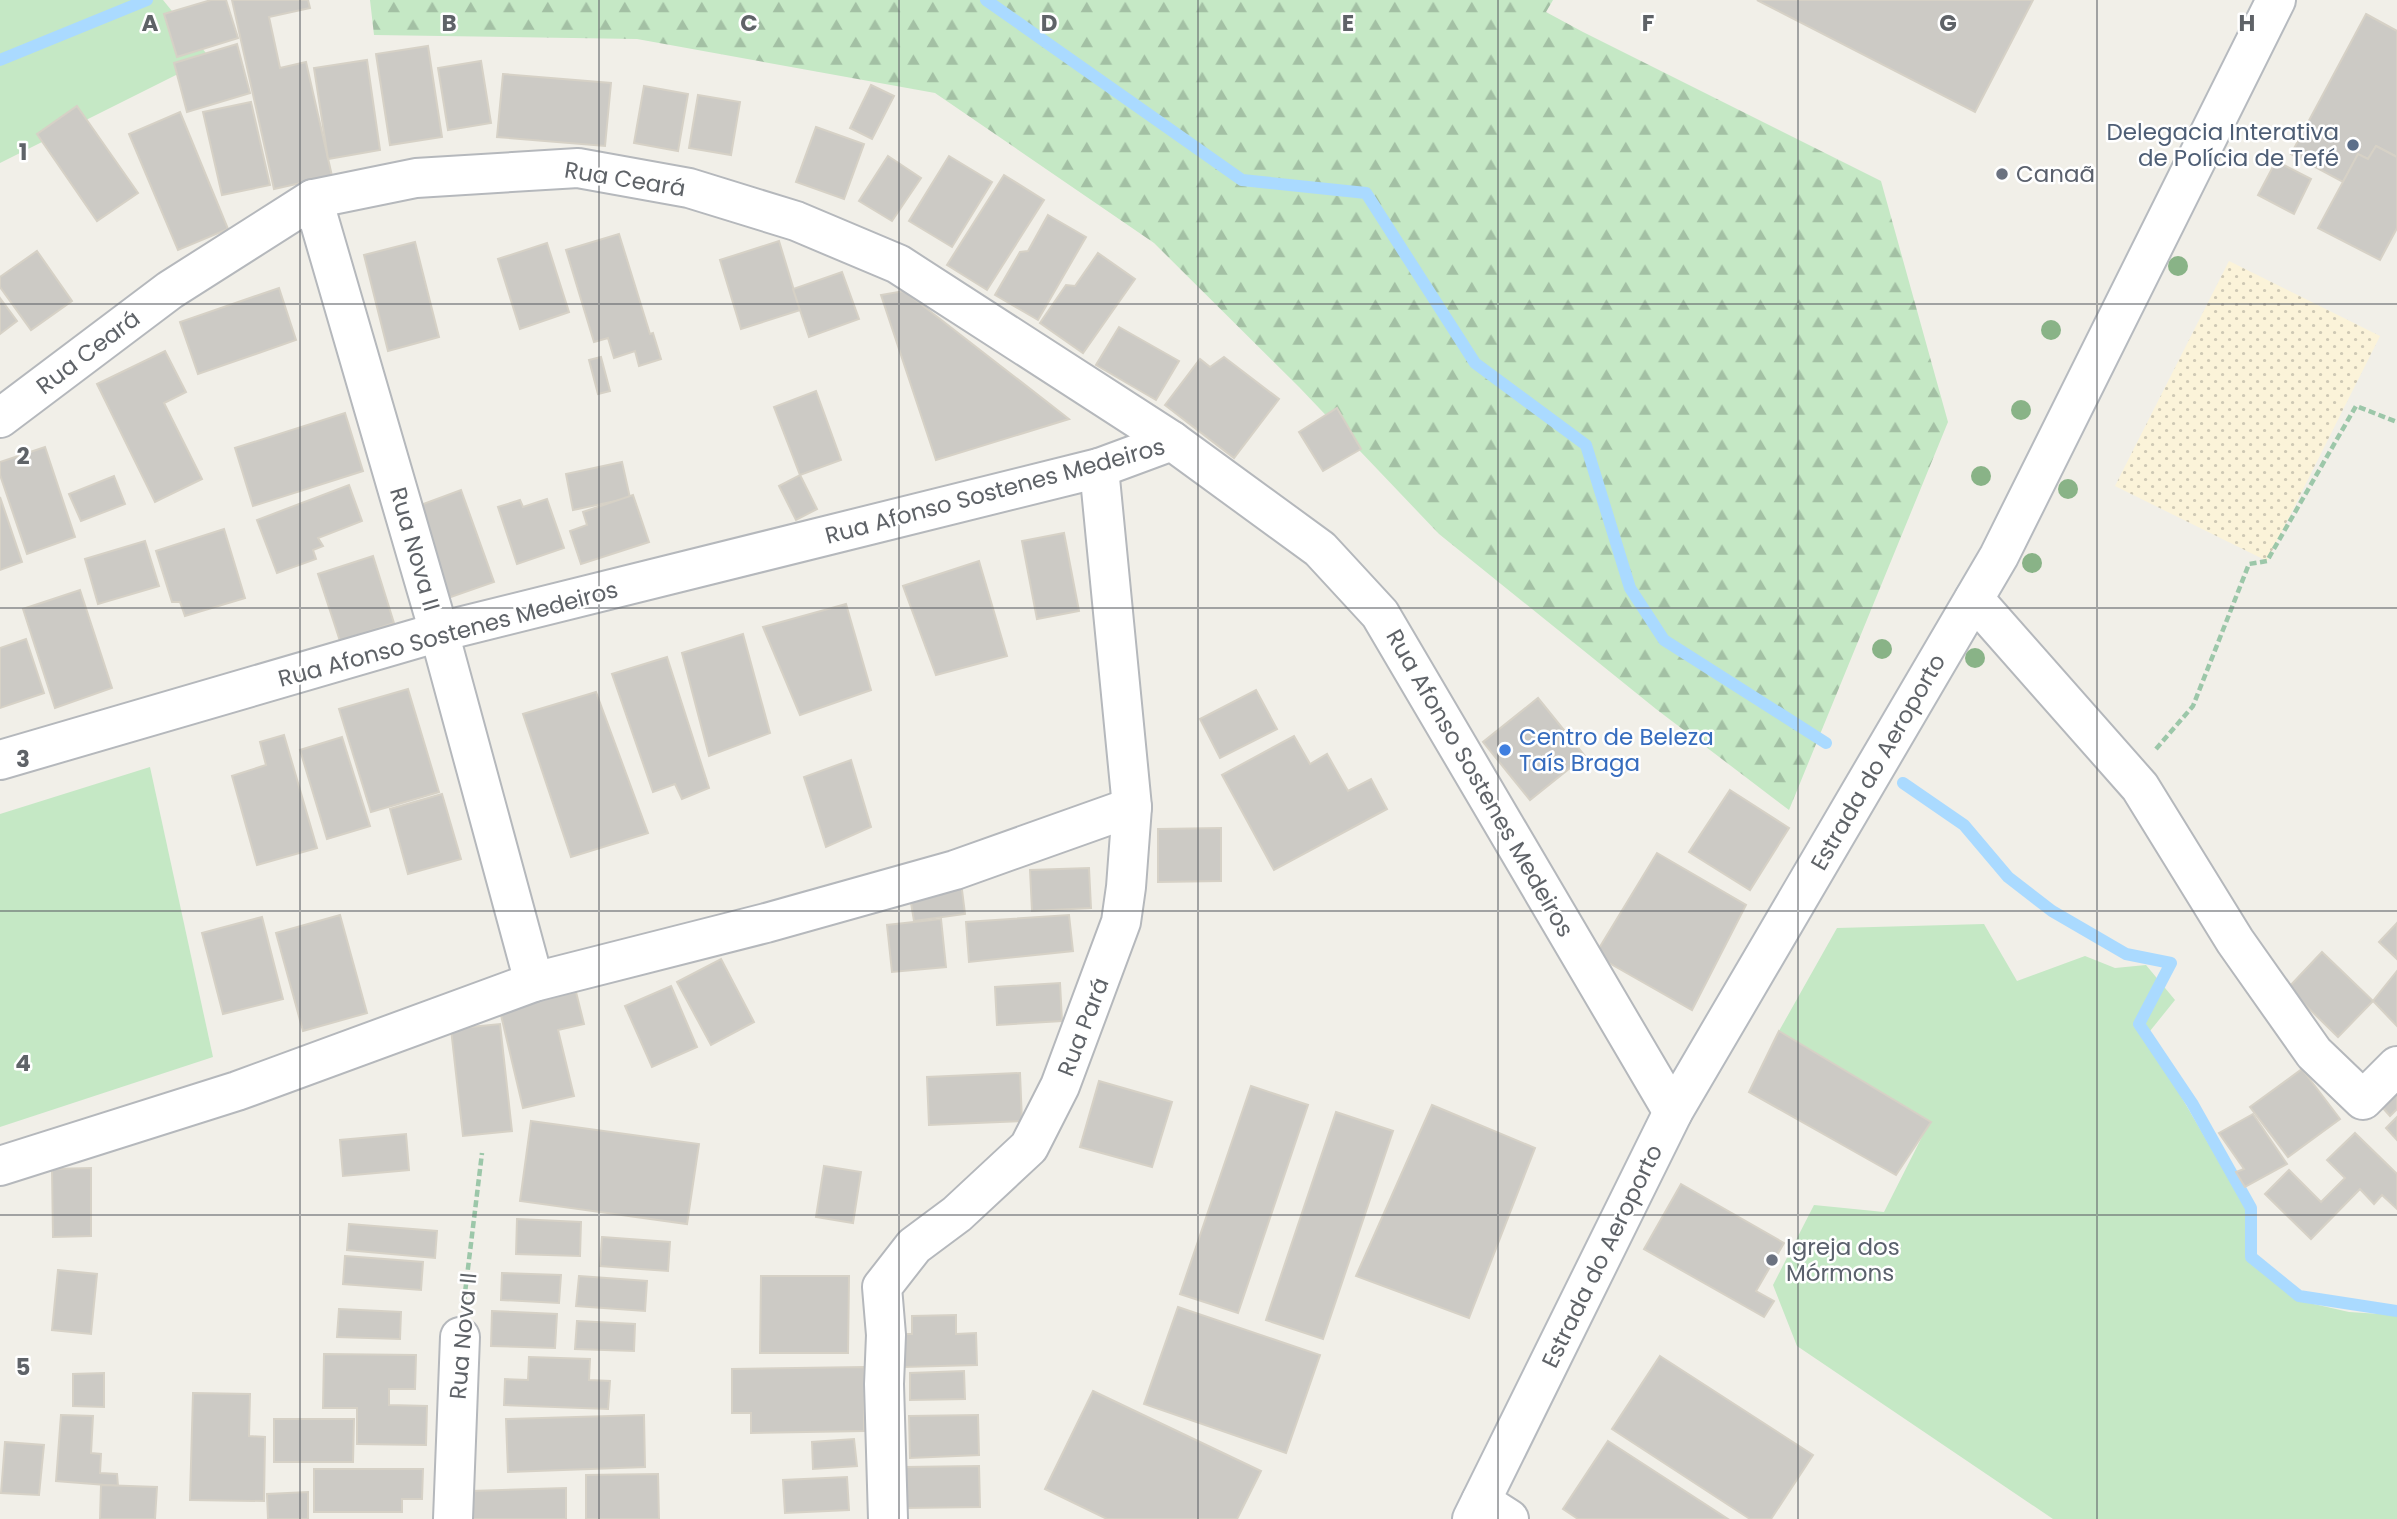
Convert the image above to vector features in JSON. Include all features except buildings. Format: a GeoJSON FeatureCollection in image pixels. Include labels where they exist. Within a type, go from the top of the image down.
{"type":"FeatureCollection","features":[{"type":"Feature","properties":{"kind":"street","name":"Estrada do Aeroporto"},"geometry":{"type":"LineString","coordinates":[[1487,1513],[1673,1112],[2005,544],[2276,0]]}},
{"type":"Feature","properties":{"kind":"street","name":"Rua Ceará"},"geometry":{"type":"LineString","coordinates":[[0,418],[170,290],[313,199],[416,178],[578,167],[690,188],[796,221],[898,264],[1172,441]]}},
{"type":"Feature","properties":{"kind":"street","name":"Rua Nova II"},"geometry":{"type":"LineString","coordinates":[[313,199],[439,632],[534,982]]}},
{"type":"Feature","properties":{"kind":"street","name":"Rua Afonso Sostenes Medeiros"},"geometry":{"type":"LineString","coordinates":[[0,760],[439,632],[1099,468],[1172,441],[1320,549],[1380,614],[1673,1112]]}},
{"type":"Feature","properties":{"kind":"street","name":"Rua Pará"},"geometry":{"type":"LineString","coordinates":[[888,1519],[883,1287],[914,1246],[957,1213],[1029,1147],[1060,1086],[1121,922],[1132,807],[1099,468]]}},
{"type":"Feature","properties":{"kind":"street"},"geometry":{"type":"LineString","coordinates":[[1974,599],[2140,787],[2235,941],[2314,1054],[2363,1100],[2397,1066]]}},
{"type":"Feature","properties":{"kind":"street"},"geometry":{"type":"LineString","coordinates":[[0,1166],[237,1091],[534,982],[766,923],[955,870],[1132,807]]}},
{"type":"Feature","properties":{"kind":"street","name":"Rua Nova II"},"geometry":{"type":"LineString","coordinates":[[453,1519],[460,1337]]}},
{"type":"Feature","properties":{"kind":"path"},"geometry":{"type":"LineString","coordinates":[[2140,787],[2145,762],[2193,706],[2249,564],[2267,561],[2356,407],[2397,422]]}},
{"type":"Feature","properties":{"kind":"path","name":"Rua Nova II"},"geometry":{"type":"LineString","coordinates":[[460,1337],[482,1153]]}},
{"type":"Feature","properties":{"kind":"green space"},"geometry":{"type":"Polygon","coordinates":[[[0,0],[163,0],[210,58],[0,163],[0,0]]]}},
{"type":"Feature","properties":{"kind":"green space"},"geometry":{"type":"Polygon","coordinates":[[[370,0],[1553,0],[1546,12],[1881,181],[1948,422],[1789,810],[1656,709],[1439,534],[1299,387],[1154,243],[935,93],[637,39],[374,35],[370,0]]]}},
{"type":"Feature","properties":{"kind":"green space"},"geometry":{"type":"Polygon","coordinates":[[[150,767],[213,1057],[0,1127],[0,814],[150,767]]]}},
{"type":"Feature","properties":{"kind":"green space"},"geometry":{"type":"Polygon","coordinates":[[[1984,924],[2017,981],[2085,956],[2115,968],[2146,965],[2175,1000],[2146,1036],[2247,1210],[2245,1251],[2296,1300],[2349,1312],[2397,1315],[2397,1519],[2053,1519],[1797,1346],[1773,1285],[1814,1205],[1884,1212],[1930,1121],[1779,1031],[1837,928],[1984,924]]]}},
{"type":"Feature","properties":{"kind":"sand"},"geometry":{"type":"Polygon","coordinates":[[[2229,261],[2380,336],[2267,561],[2115,486],[2229,261]]]}},
{"type":"Feature","properties":{"kind":"waterway"},"geometry":{"type":"LineString","coordinates":[[0,60],[147,0]]}},
{"type":"Feature","properties":{"kind":"waterway"},"geometry":{"type":"LineString","coordinates":[[986,0],[1242,180],[1366,193],[1475,363],[1586,445],[1630,588],[1664,640],[1826,743]]}},
{"type":"Feature","properties":{"kind":"waterway"},"geometry":{"type":"LineString","coordinates":[[1903,783],[1964,825],[2008,877],[2052,911],[2126,954],[2171,963],[2139,1024],[2192,1103],[2251,1208],[2251,1257],[2299,1296],[2397,1311]]}},
{"type":"Feature","properties":{"kind":"place","name":"Delegacia Interativa de Polícia de Tefé"},"geometry":{"type":"Point","coordinates":[2353,145]}},
{"type":"Feature","properties":{"kind":"place","name":"Canaã"},"geometry":{"type":"Point","coordinates":[2002,174]}},
{"type":"Feature","properties":{"kind":"place","name":"Centro de Beleza Taís Braga"},"geometry":{"type":"Point","coordinates":[1505,750]}},
{"type":"Feature","properties":{"kind":"place","name":"Igreja dos Mórmons"},"geometry":{"type":"Point","coordinates":[1772,1260]}}]}
